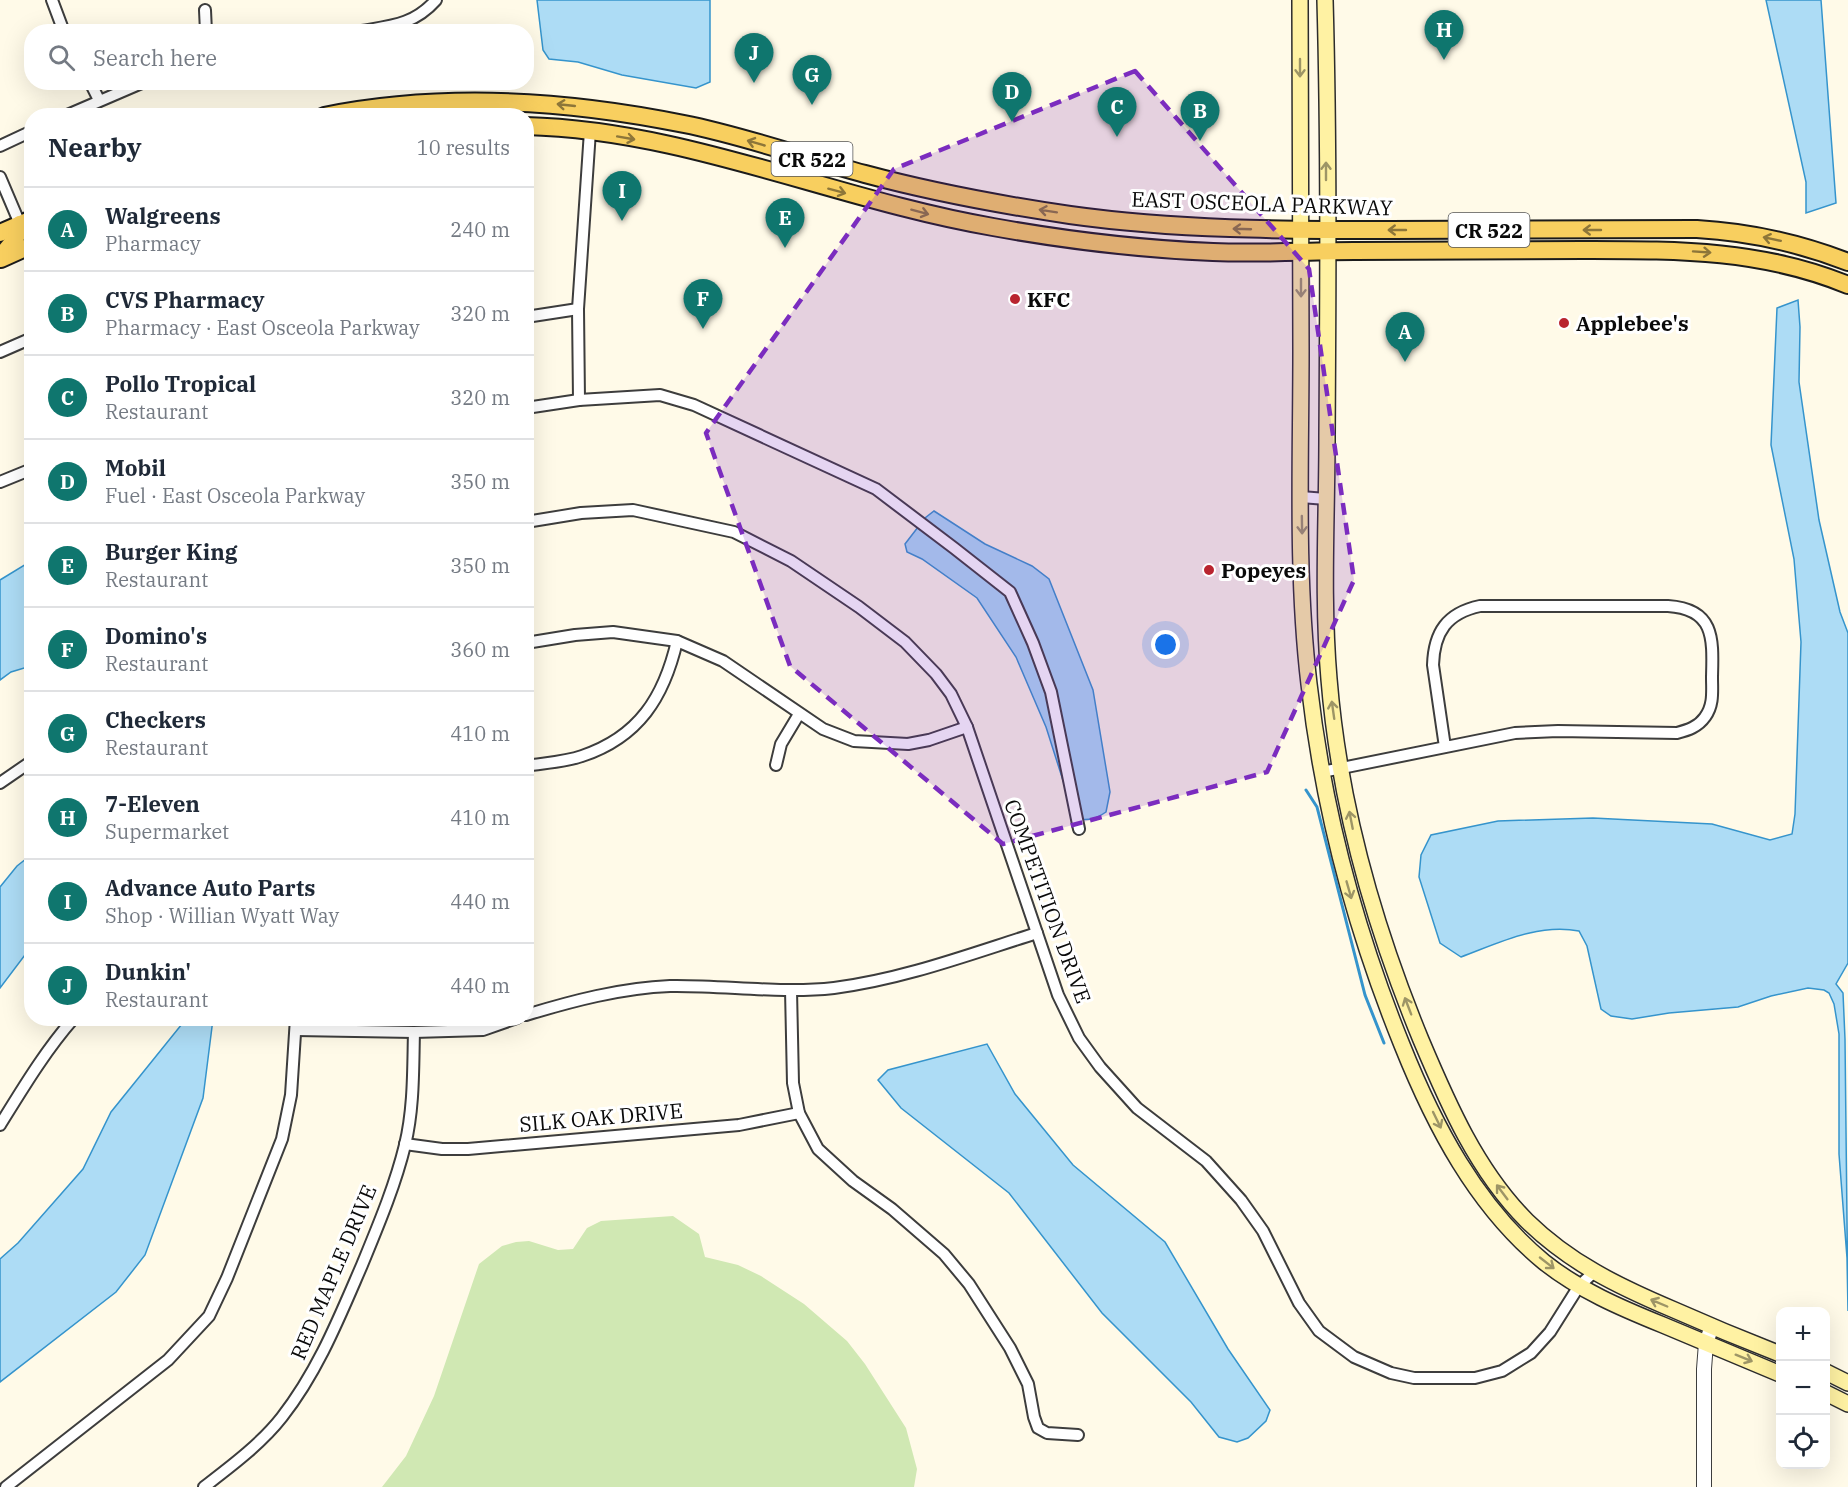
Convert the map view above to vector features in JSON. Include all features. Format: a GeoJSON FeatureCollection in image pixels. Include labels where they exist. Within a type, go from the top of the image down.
{"type":"FeatureCollection","features":[{"type":"Feature","properties":{"kind":"main road"},"geometry":{"type":"LineString","coordinates":[[1300,0],[1301,497],[1303,603],[1307,661],[1322,772],[1339,855],[1354,909],[1386,1005],[1413,1072],[1453,1153],[1497,1216],[1544,1262],[1579,1286],[1622,1308],[1776,1372]]}},
{"type":"Feature","properties":{"kind":"main road"},"geometry":{"type":"LineString","coordinates":[[1326,0],[1325,602],[1329,681],[1341,768],[1357,848],[1383,940],[1408,1009],[1441,1086],[1472,1146],[1506,1197],[1527,1221],[1554,1245],[1593,1273],[1776,1352]]}},
{"type":"Feature","properties":{"kind":"main road","name":"EAST OSCEOLA PARKWAY"},"geometry":{"type":"LineString","coordinates":[[378,108],[454,102],[541,102],[592,108],[688,124],[870,176],[950,194],[1070,215],[1143,224],[1301,230],[1651,229],[1735,231],[1789,243],[1848,262]]}},
{"type":"Feature","properties":{"kind":"main road","name":"EAST OSCEOLA PARKWAY"},"geometry":{"type":"LineString","coordinates":[[534,127],[590,131],[700,153],[945,218],[1065,238],[1175,250],[1301,253],[1701,251],[1759,259],[1799,268],[1848,285]]}},
{"type":"Feature","properties":{"kind":"main road"},"geometry":{"type":"LineString","coordinates":[[0,233],[24,222]]}},
{"type":"Feature","properties":{"kind":"main road"},"geometry":{"type":"LineString","coordinates":[[0,258],[17,237],[24,224]]}},
{"type":"Feature","properties":{"kind":"main road"},"geometry":{"type":"LineString","coordinates":[[0,258],[24,248]]}},
{"type":"Feature","properties":{"kind":"main road"},"geometry":{"type":"LineString","coordinates":[[1759,259],[1796,256],[1848,273]]}},
{"type":"Feature","properties":{"kind":"main road"},"geometry":{"type":"LineString","coordinates":[[1830,1374],[1848,1383]]}},
{"type":"Feature","properties":{"kind":"main road"},"geometry":{"type":"LineString","coordinates":[[1830,1395],[1848,1404]]}},
{"type":"Feature","properties":{"kind":"street"},"geometry":{"type":"LineString","coordinates":[[52,0],[61,24]]}},
{"type":"Feature","properties":{"kind":"street"},"geometry":{"type":"LineString","coordinates":[[396,24],[411,21],[425,13],[436,0]]}},
{"type":"Feature","properties":{"kind":"street"},"geometry":{"type":"LineString","coordinates":[[205,10],[206,24]]}},
{"type":"Feature","properties":{"kind":"street"},"geometry":{"type":"LineString","coordinates":[[94,90],[99,100]]}},
{"type":"Feature","properties":{"kind":"street"},"geometry":{"type":"LineString","coordinates":[[82,108],[124,90]]}},
{"type":"Feature","properties":{"kind":"street"},"geometry":{"type":"LineString","coordinates":[[579,399],[578,309],[590,131]]}},
{"type":"Feature","properties":{"kind":"street"},"geometry":{"type":"LineString","coordinates":[[0,146],[24,135]]}},
{"type":"Feature","properties":{"kind":"street"},"geometry":{"type":"LineString","coordinates":[[864,197],[870,176]]}},
{"type":"Feature","properties":{"kind":"street"},"geometry":{"type":"LineString","coordinates":[[0,177],[24,218]]}},
{"type":"Feature","properties":{"kind":"street"},"geometry":{"type":"LineString","coordinates":[[1643,250],[1651,229]]}},
{"type":"Feature","properties":{"kind":"street"},"geometry":{"type":"LineString","coordinates":[[534,316],[578,309]]}},
{"type":"Feature","properties":{"kind":"street"},"geometry":{"type":"LineString","coordinates":[[0,352],[24,342]]}},
{"type":"Feature","properties":{"kind":"street"},"geometry":{"type":"LineString","coordinates":[[534,407],[579,399],[660,395],[694,405],[876,489],[1011,592],[1051,692],[1079,829]]}},
{"type":"Feature","properties":{"kind":"street"},"geometry":{"type":"LineString","coordinates":[[0,482],[24,472]]}},
{"type":"Feature","properties":{"kind":"street"},"geometry":{"type":"LineString","coordinates":[[1301,497],[1326,499]]}},
{"type":"Feature","properties":{"kind":"street","name":"COMPETITION DRIVE"},"geometry":{"type":"LineString","coordinates":[[534,521],[581,513],[633,510],[734,532],[791,561],[859,607],[905,642],[936,674],[951,694],[967,727],[1058,995],[1079,1038],[1100,1067],[1137,1108],[1206,1161],[1241,1200],[1263,1231],[1299,1303],[1319,1331],[1354,1357],[1391,1373],[1414,1378],[1475,1378],[1502,1371],[1531,1353],[1546,1337],[1571,1302],[1579,1286],[1593,1273]]}},
{"type":"Feature","properties":{"kind":"street"},"geometry":{"type":"LineString","coordinates":[[1322,772],[1515,733],[1677,733],[1694,728],[1704,719],[1711,705],[1713,644],[1708,627],[1698,615],[1675,606],[1480,606],[1457,614],[1442,629],[1433,651],[1445,747]]}},
{"type":"Feature","properties":{"kind":"street"},"geometry":{"type":"LineString","coordinates":[[534,642],[613,632],[677,641],[723,661],[823,729],[854,741],[908,744],[929,740],[967,727]]}},
{"type":"Feature","properties":{"kind":"street"},"geometry":{"type":"LineString","coordinates":[[534,765],[581,757],[619,740],[642,719],[661,692],[673,660],[677,641]]}},
{"type":"Feature","properties":{"kind":"street"},"geometry":{"type":"LineString","coordinates":[[776,765],[781,744],[799,714]]}},
{"type":"Feature","properties":{"kind":"street"},"geometry":{"type":"LineString","coordinates":[[0,783],[24,766]]}},
{"type":"Feature","properties":{"kind":"street"},"geometry":{"type":"LineString","coordinates":[[534,1013],[603,994],[667,986],[791,990],[833,988],[902,976],[1037,933]]}},
{"type":"Feature","properties":{"kind":"street"},"geometry":{"type":"LineString","coordinates":[[791,990],[793,1083],[799,1113],[818,1149],[853,1181],[892,1209],[944,1254],[969,1284],[1010,1348],[1028,1384],[1038,1428],[1047,1433],[1078,1435]]}},
{"type":"Feature","properties":{"kind":"street"},"geometry":{"type":"LineString","coordinates":[[0,1125],[32,1074],[67,1026]]}},
{"type":"Feature","properties":{"kind":"street"},"geometry":{"type":"LineString","coordinates":[[6,1487],[168,1360],[209,1316],[227,1278],[282,1139],[291,1095],[296,1026]]}},
{"type":"Feature","properties":{"kind":"street"},"geometry":{"type":"LineString","coordinates":[[326,1026],[414,1032],[483,1030],[494,1026]]}},
{"type":"Feature","properties":{"kind":"street","name":"RED MAPLE DRIVE"},"geometry":{"type":"LineString","coordinates":[[204,1487],[239,1460],[281,1418],[319,1362],[387,1204],[405,1144],[412,1094],[414,1032]]}},
{"type":"Feature","properties":{"kind":"street","name":"SILK OAK DRIVE"},"geometry":{"type":"LineString","coordinates":[[405,1144],[442,1149],[480,1148],[739,1125],[799,1113]]}},
{"type":"Feature","properties":{"kind":"street"},"geometry":{"type":"LineString","coordinates":[[1704,1487],[1704,1369],[1706,1343],[1712,1326]]}},
{"type":"Feature","properties":{"kind":"highlighted area"},"geometry":{"type":"Polygon","coordinates":[[[1135,71],[1309,269],[1354,580],[1267,772],[1003,844],[790,666],[706,433],[894,169],[1135,71]]]}},
{"type":"Feature","properties":{"kind":"green space"},"geometry":{"type":"Polygon","coordinates":[[[673,1216],[699,1234],[705,1257],[738,1265],[761,1276],[804,1304],[847,1341],[865,1364],[906,1428],[917,1469],[914,1487],[382,1487],[406,1456],[434,1396],[479,1264],[502,1246],[516,1242],[529,1241],[558,1250],[573,1249],[587,1228],[601,1221],[673,1216]]]}},
{"type":"Feature","properties":{"kind":"water"},"geometry":{"type":"Polygon","coordinates":[[[537,0],[710,0],[710,82],[696,88],[622,75],[578,62],[549,59],[543,50],[537,0]]]}},
{"type":"Feature","properties":{"kind":"water"},"geometry":{"type":"Polygon","coordinates":[[[1766,0],[1821,0],[1836,203],[1806,213],[1806,182],[1766,0]]]}},
{"type":"Feature","properties":{"kind":"water"},"geometry":{"type":"Polygon","coordinates":[[[1798,300],[1799,382],[1819,520],[1840,612],[1848,633],[1848,963],[1836,984],[1843,993],[1845,1039],[1848,1311],[1847,1258],[1839,1154],[1839,1034],[1834,1004],[1829,993],[1808,988],[1771,996],[1738,1007],[1632,1019],[1611,1016],[1601,1009],[1587,946],[1579,931],[1564,929],[1534,932],[1461,957],[1440,943],[1419,877],[1421,855],[1431,835],[1498,821],[1593,818],[1712,824],[1770,840],[1792,834],[1795,814],[1801,642],[1794,559],[1771,445],[1777,308],[1798,300]]]}},
{"type":"Feature","properties":{"kind":"water"},"geometry":{"type":"Polygon","coordinates":[[[934,511],[985,544],[1032,566],[1049,579],[1093,690],[1110,792],[1106,812],[1100,816],[1079,819],[1067,793],[1046,727],[1016,657],[977,598],[922,559],[907,552],[905,544],[925,518],[934,511]]]}},
{"type":"Feature","properties":{"kind":"water"},"geometry":{"type":"Polygon","coordinates":[[[24,565],[24,668],[11,672],[0,680],[0,580],[24,565]]]}},
{"type":"Feature","properties":{"kind":"water"},"geometry":{"type":"Polygon","coordinates":[[[24,860],[24,956],[0,988],[0,887],[24,860]]]}},
{"type":"Feature","properties":{"kind":"water"},"geometry":{"type":"Polygon","coordinates":[[[180,1026],[212,1026],[203,1098],[145,1255],[116,1292],[0,1382],[0,1259],[18,1243],[83,1169],[111,1112],[180,1026]]]}},
{"type":"Feature","properties":{"kind":"water"},"geometry":{"type":"Polygon","coordinates":[[[987,1044],[1015,1094],[1073,1165],[1165,1242],[1228,1349],[1270,1410],[1266,1421],[1248,1438],[1237,1442],[1219,1437],[1191,1402],[1102,1313],[1009,1193],[901,1108],[878,1080],[888,1070],[987,1044]]]}},
{"type":"Feature","properties":{"kind":"waterway"},"geometry":{"type":"LineString","coordinates":[[1306,790],[1317,807],[1365,995],[1384,1043]]}},
{"type":"Feature","properties":{"kind":"place","name":"7-Eleven"},"geometry":{"type":"Point","coordinates":[1444,60]}},
{"type":"Feature","properties":{"kind":"place","name":"Dunkin'"},"geometry":{"type":"Point","coordinates":[754,83]}},
{"type":"Feature","properties":{"kind":"place","name":"Checkers"},"geometry":{"type":"Point","coordinates":[812,105]}},
{"type":"Feature","properties":{"kind":"place","name":"Mobil"},"geometry":{"type":"Point","coordinates":[1012,122]}},
{"type":"Feature","properties":{"kind":"place","name":"Pollo Tropical"},"geometry":{"type":"Point","coordinates":[1117,137]}},
{"type":"Feature","properties":{"kind":"place","name":"CVS Pharmacy"},"geometry":{"type":"Point","coordinates":[1200,141]}},
{"type":"Feature","properties":{"kind":"place","name":"Advance Auto Parts"},"geometry":{"type":"Point","coordinates":[622,221]}},
{"type":"Feature","properties":{"kind":"place","name":"Burger King"},"geometry":{"type":"Point","coordinates":[785,248]}},
{"type":"Feature","properties":{"kind":"place","name":"KFC"},"geometry":{"type":"Point","coordinates":[1015,299]}},
{"type":"Feature","properties":{"kind":"place","name":"Applebee's"},"geometry":{"type":"Point","coordinates":[1564,323]}},
{"type":"Feature","properties":{"kind":"place","name":"Domino's"},"geometry":{"type":"Point","coordinates":[703,329]}},
{"type":"Feature","properties":{"kind":"place","name":"Walgreens"},"geometry":{"type":"Point","coordinates":[1405,362]}},
{"type":"Feature","properties":{"kind":"place","name":"Popeyes"},"geometry":{"type":"Point","coordinates":[1209,570]}}]}
